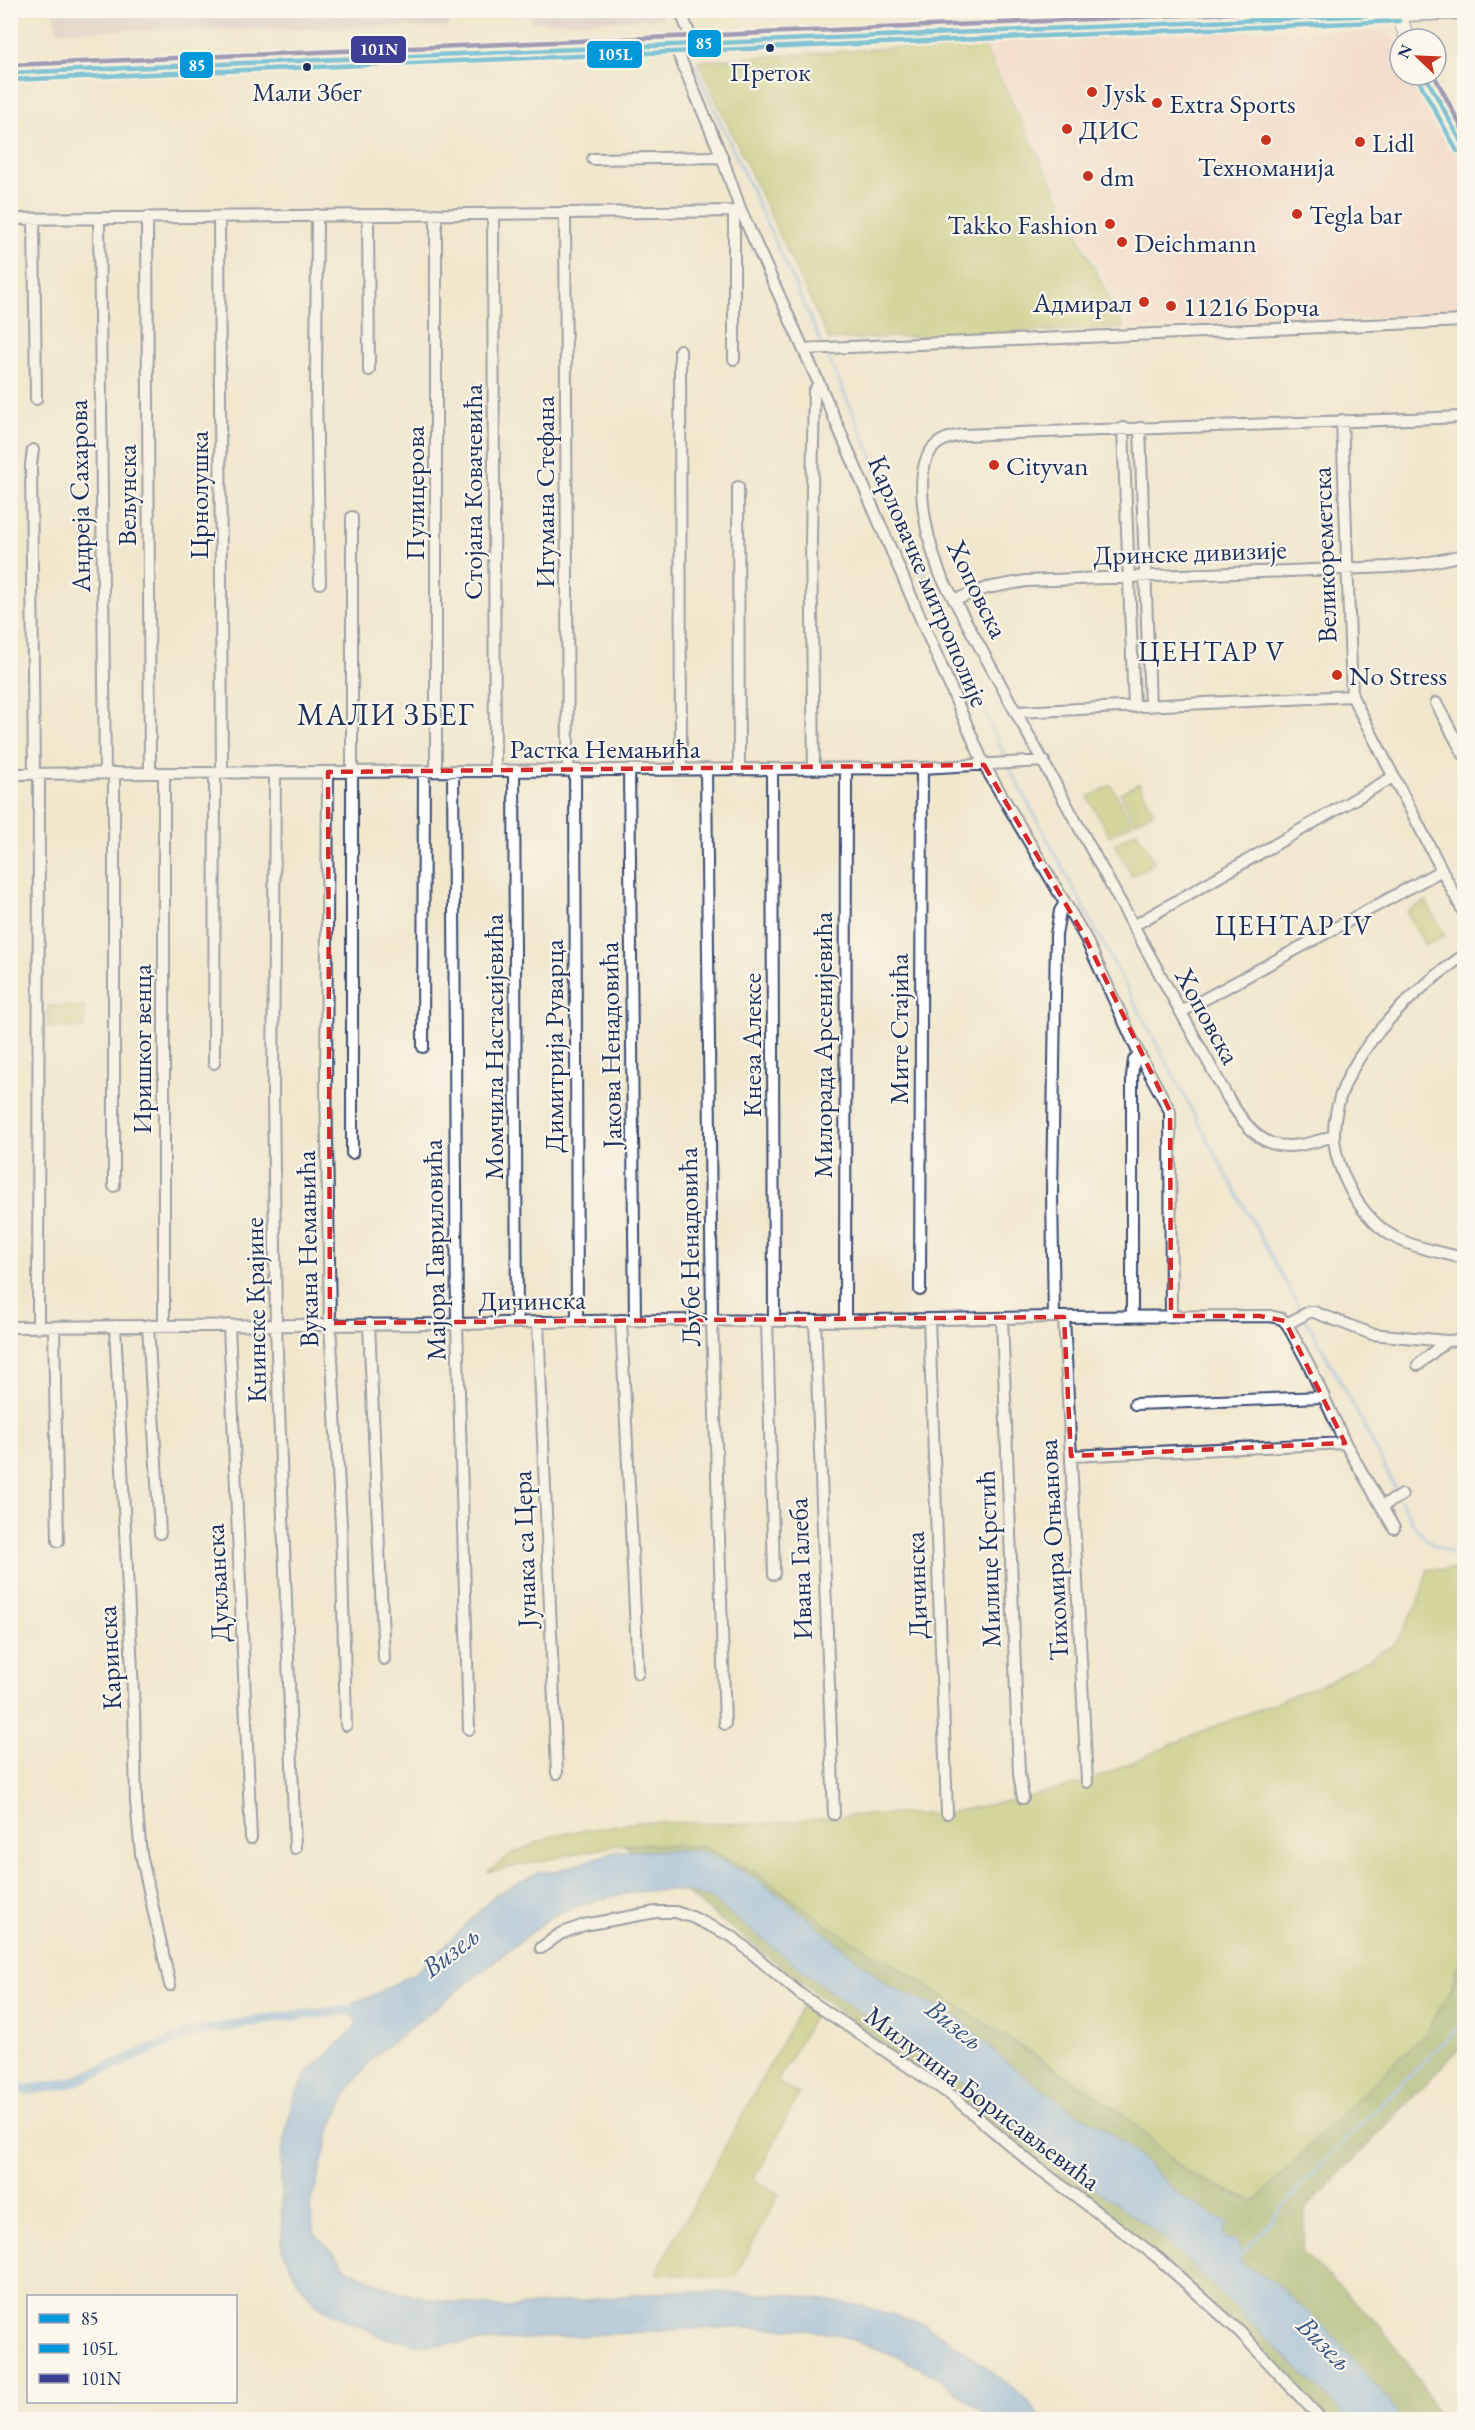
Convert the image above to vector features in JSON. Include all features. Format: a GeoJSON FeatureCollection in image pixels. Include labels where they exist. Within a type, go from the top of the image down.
{"type":"FeatureCollection","features":[{"type":"Feature","properties":{"kind":"main road"},"geometry":{"type":"LineString","coordinates":[[10,73],[675,46],[1399,12],[1464,12]]}},
{"type":"Feature","properties":{"kind":"street"},"geometry":{"type":"LineString","coordinates":[[680,10],[694,45]]}},
{"type":"Feature","properties":{"kind":"street"},"geometry":{"type":"LineString","coordinates":[[1023,10],[1030,30]]}},
{"type":"Feature","properties":{"kind":"street"},"geometry":{"type":"LineString","coordinates":[[1399,12],[1403,27]]}},
{"type":"Feature","properties":{"kind":"street","name":"Карловачке митрополије"},"geometry":{"type":"LineString","coordinates":[[675,46],[722,157],[738,211],[819,383],[984,765],[1085,937],[1139,1054],[1170,1111],[1171,1316]]}},
{"type":"Feature","properties":{"kind":"street"},"geometry":{"type":"LineString","coordinates":[[1432,87],[1464,147]]}},
{"type":"Feature","properties":{"kind":"street"},"geometry":{"type":"LineString","coordinates":[[593,159],[722,157]]}},
{"type":"Feature","properties":{"kind":"street"},"geometry":{"type":"LineString","coordinates":[[10,219],[738,211],[734,359]]}},
{"type":"Feature","properties":{"kind":"street","name":"Игумана Стефана"},"geometry":{"type":"LineString","coordinates":[[565,213],[572,770]]}},
{"type":"Feature","properties":{"kind":"street","name":"Пулицерова"},"geometry":{"type":"LineString","coordinates":[[436,214],[436,771]]}},
{"type":"Feature","properties":{"kind":"street","name":"Стојана Ковачевића"},"geometry":{"type":"LineString","coordinates":[[493,214],[495,771]]}},
{"type":"Feature","properties":{"kind":"street"},"geometry":{"type":"LineString","coordinates":[[317,215],[316,390],[320,583]]}},
{"type":"Feature","properties":{"kind":"street"},"geometry":{"type":"LineString","coordinates":[[368,215],[369,370]]}},
{"type":"Feature","properties":{"kind":"street","name":"Вељунска"},"geometry":{"type":"LineString","coordinates":[[147,217],[150,773]]}},
{"type":"Feature","properties":{"kind":"street","name":"Црнолушка"},"geometry":{"type":"LineString","coordinates":[[214,1063],[218,772],[219,217]]}},
{"type":"Feature","properties":{"kind":"street","name":"Андреја Сахарова"},"geometry":{"type":"LineString","coordinates":[[99,218],[110,773]]}},
{"type":"Feature","properties":{"kind":"street"},"geometry":{"type":"LineString","coordinates":[[34,219],[36,399]]}},
{"type":"Feature","properties":{"kind":"street"},"geometry":{"type":"LineString","coordinates":[[803,349],[1464,321]]}},
{"type":"Feature","properties":{"kind":"street"},"geometry":{"type":"LineString","coordinates":[[680,350],[681,770]]}},
{"type":"Feature","properties":{"kind":"street"},"geometry":{"type":"LineString","coordinates":[[814,769],[811,540],[814,392],[819,383]]}},
{"type":"Feature","properties":{"kind":"street","name":"Хоповска"},"geometry":{"type":"LineString","coordinates":[[1334,1136],[1291,1147],[1271,1144],[1259,1137],[1240,1118],[1039,762],[1017,712],[941,576],[931,550],[924,506],[926,462],[937,444],[962,435],[1464,417]]}},
{"type":"Feature","properties":{"kind":"street","name":"Великореметска"},"geometry":{"type":"LineString","coordinates":[[1342,420],[1352,696],[1464,913]]}},
{"type":"Feature","properties":{"kind":"street"},"geometry":{"type":"LineString","coordinates":[[1123,428],[1134,707]]}},
{"type":"Feature","properties":{"kind":"street"},"geometry":{"type":"LineString","coordinates":[[1140,428],[1150,706]]}},
{"type":"Feature","properties":{"kind":"street"},"geometry":{"type":"LineString","coordinates":[[33,450],[31,464],[37,774],[38,1328]]}},
{"type":"Feature","properties":{"kind":"street"},"geometry":{"type":"LineString","coordinates":[[738,487],[739,769]]}},
{"type":"Feature","properties":{"kind":"street"},"geometry":{"type":"LineString","coordinates":[[352,517],[352,1153]]}},
{"type":"Feature","properties":{"kind":"street","name":"Дринске дивизије"},"geometry":{"type":"LineString","coordinates":[[954,600],[1006,583],[1421,564],[1464,555]]}},
{"type":"Feature","properties":{"kind":"street"},"geometry":{"type":"LineString","coordinates":[[1017,712],[1352,696]]}},
{"type":"Feature","properties":{"kind":"street"},"geometry":{"type":"LineString","coordinates":[[1436,703],[1464,755]]}},
{"type":"Feature","properties":{"kind":"street","name":"Растка Немањића"},"geometry":{"type":"LineString","coordinates":[[10,774],[846,769],[1039,762]]}},
{"type":"Feature","properties":{"kind":"street","name":"Мите Стајића"},"geometry":{"type":"LineString","coordinates":[[920,1290],[922,768]]}},
{"type":"Feature","properties":{"kind":"street","name":"Кнеза Алексе"},"geometry":{"type":"LineString","coordinates":[[770,1321],[772,769]]}},
{"type":"Feature","properties":{"kind":"street","name":"Милорада Арсенијевића"},"geometry":{"type":"LineString","coordinates":[[844,1321],[846,769]]}},
{"type":"Feature","properties":{"kind":"street","name":"Димитрија Руварца"},"geometry":{"type":"LineString","coordinates":[[572,770],[577,1321]]}},
{"type":"Feature","properties":{"kind":"street","name":"Јакова Ненадовића"},"geometry":{"type":"LineString","coordinates":[[629,770],[635,1320]]}},
{"type":"Feature","properties":{"kind":"street","name":"Љубе Ненадовића"},"geometry":{"type":"LineString","coordinates":[[706,770],[712,1320],[725,1724]]}},
{"type":"Feature","properties":{"kind":"street"},"geometry":{"type":"LineString","coordinates":[[423,1047],[424,771]]}},
{"type":"Feature","properties":{"kind":"street","name":"Мајора Гавриловића"},"geometry":{"type":"LineString","coordinates":[[453,771],[457,1324],[469,1729]]}},
{"type":"Feature","properties":{"kind":"street","name":"Момчила Настасијевића"},"geometry":{"type":"LineString","coordinates":[[514,771],[517,1323]]}},
{"type":"Feature","properties":{"kind":"street","name":"Книнске Крајине"},"geometry":{"type":"LineString","coordinates":[[275,772],[273,1095],[276,1325],[295,1848]]}},
{"type":"Feature","properties":{"kind":"street","name":"Вукана Немањића"},"geometry":{"type":"LineString","coordinates":[[328,772],[326,1081],[330,1323],[341,1525],[346,1725]]}},
{"type":"Feature","properties":{"kind":"street"},"geometry":{"type":"LineString","coordinates":[[110,773],[114,1186]]}},
{"type":"Feature","properties":{"kind":"street","name":"Иришког венца"},"geometry":{"type":"LineString","coordinates":[[164,773],[164,1324]]}},
{"type":"Feature","properties":{"kind":"street"},"geometry":{"type":"LineString","coordinates":[[1133,926],[1394,777]]}},
{"type":"Feature","properties":{"kind":"street"},"geometry":{"type":"LineString","coordinates":[[1180,1012],[1442,870]]}},
{"type":"Feature","properties":{"kind":"street","name":"Тихомира Огњанова"},"geometry":{"type":"LineString","coordinates":[[1065,903],[1060,910],[1056,935],[1052,1195],[1059,1317],[1071,1456],[1087,1782]]}},
{"type":"Feature","properties":{"kind":"street"},"geometry":{"type":"LineString","coordinates":[[1464,955],[1400,1010],[1364,1050],[1347,1077],[1336,1112],[1334,1136],[1338,1159],[1346,1181],[1362,1208],[1371,1218],[1398,1238],[1464,1258]]}},
{"type":"Feature","properties":{"kind":"street"},"geometry":{"type":"LineString","coordinates":[[1132,1317],[1132,1076],[1134,1060],[1139,1054]]}},
{"type":"Feature","properties":{"kind":"street"},"geometry":{"type":"LineString","coordinates":[[1394,1528],[1346,1443],[1288,1320],[1309,1312],[1372,1334],[1446,1341],[1464,1340]]}},
{"type":"Feature","properties":{"kind":"street","name":"Дичинска"},"geometry":{"type":"LineString","coordinates":[[10,1327],[54,1328],[164,1324],[457,1324],[621,1320],[844,1321],[1171,1316],[1260,1316],[1288,1320]]}},
{"type":"Feature","properties":{"kind":"street","name":"Милице Крстић"},"geometry":{"type":"LineString","coordinates":[[1002,1318],[1019,1774],[1023,1798]]}},
{"type":"Feature","properties":{"kind":"street","name":"Дичинска"},"geometry":{"type":"LineString","coordinates":[[929,1319],[947,1813]]}},
{"type":"Feature","properties":{"kind":"street"},"geometry":{"type":"LineString","coordinates":[[621,1320],[638,1673]]}},
{"type":"Feature","properties":{"kind":"street"},"geometry":{"type":"LineString","coordinates":[[770,1321],[774,1574]]}},
{"type":"Feature","properties":{"kind":"street","name":"Ивана Галеба"},"geometry":{"type":"LineString","coordinates":[[815,1321],[834,1814]]}},
{"type":"Feature","properties":{"kind":"street","name":"Јунака са Цера"},"geometry":{"type":"LineString","coordinates":[[538,1323],[557,1773]]}},
{"type":"Feature","properties":{"kind":"street"},"geometry":{"type":"LineString","coordinates":[[369,1324],[384,1659]]}},
{"type":"Feature","properties":{"kind":"street"},"geometry":{"type":"LineString","coordinates":[[148,1325],[160,1533]]}},
{"type":"Feature","properties":{"kind":"street","name":"Дукљанска"},"geometry":{"type":"LineString","coordinates":[[230,1325],[251,1838]]}},
{"type":"Feature","properties":{"kind":"street","name":"Каринска"},"geometry":{"type":"LineString","coordinates":[[115,1326],[134,1712],[136,1802],[141,1854],[170,1985]]}},
{"type":"Feature","properties":{"kind":"street"},"geometry":{"type":"LineString","coordinates":[[54,1328],[58,1541]]}},
{"type":"Feature","properties":{"kind":"street"},"geometry":{"type":"LineString","coordinates":[[1418,1365],[1446,1341]]}},
{"type":"Feature","properties":{"kind":"street"},"geometry":{"type":"LineString","coordinates":[[1135,1404],[1323,1397]]}},
{"type":"Feature","properties":{"kind":"street"},"geometry":{"type":"LineString","coordinates":[[1071,1456],[1346,1443]]}},
{"type":"Feature","properties":{"kind":"street"},"geometry":{"type":"LineString","coordinates":[[1382,1506],[1398,1498]]}},
{"type":"Feature","properties":{"kind":"street","name":"Милутина Борисављевића"},"geometry":{"type":"LineString","coordinates":[[541,1948],[560,1934],[584,1925],[656,1912],[675,1912],[692,1917],[733,1937],[800,1994],[951,2095],[1030,2162],[1157,2257],[1240,2332],[1322,2420]]}},
{"type":"Feature","properties":{"kind":"highlighted area"},"geometry":{"type":"Polygon","coordinates":[[[984,765],[1085,937],[1170,1111],[1171,1316],[1260,1316],[1285,1321],[1345,1443],[1071,1456],[1064,1317],[330,1323],[328,772],[984,765]]]}},
{"type":"Feature","properties":{"kind":"shaded area"},"geometry":{"type":"Polygon","coordinates":[[[53,11],[447,11],[450,27],[57,31],[53,11]]]}},
{"type":"Feature","properties":{"kind":"shaded area"},"geometry":{"type":"Polygon","coordinates":[[[528,11],[660,11],[662,19],[531,23],[528,11]]]}},
{"type":"Feature","properties":{"kind":"shaded area"},"geometry":{"type":"Polygon","coordinates":[[[1221,31],[1376,31],[1388,35],[1388,87],[1421,87],[1464,167],[1464,314],[1130,329],[982,42],[1221,31]]]}},
{"type":"Feature","properties":{"kind":"green space"},"geometry":{"type":"Polygon","coordinates":[[[982,42],[1124,328],[829,340],[698,61],[982,42]]]}},
{"type":"Feature","properties":{"kind":"green space"},"geometry":{"type":"Polygon","coordinates":[[[1139,783],[1154,812],[1135,822],[1120,793],[1139,783]]]}},
{"type":"Feature","properties":{"kind":"green space"},"geometry":{"type":"Polygon","coordinates":[[[1111,785],[1132,823],[1109,836],[1088,797],[1111,785]]]}},
{"type":"Feature","properties":{"kind":"green space"},"geometry":{"type":"Polygon","coordinates":[[[1137,831],[1155,863],[1132,876],[1114,844],[1137,831]]]}},
{"type":"Feature","properties":{"kind":"green space"},"geometry":{"type":"Polygon","coordinates":[[[1426,901],[1445,936],[1425,946],[1407,912],[1426,901]]]}},
{"type":"Feature","properties":{"kind":"green space"},"geometry":{"type":"Polygon","coordinates":[[[48,1006],[85,1007],[84,1028],[47,1027],[48,1006]]]}},
{"type":"Feature","properties":{"kind":"green space"},"geometry":{"type":"Polygon","coordinates":[[[1428,1569],[1464,1570],[1464,1947],[1448,1994],[1425,2034],[1320,2135],[1255,2202],[1186,2172],[1126,2116],[1040,2058],[835,1931],[758,1874],[702,1846],[623,1844],[487,1872],[512,1854],[554,1835],[637,1822],[761,1824],[856,1815],[947,1813],[1087,1782],[1198,1733],[1330,1681],[1395,1644],[1418,1603],[1428,1569]]]}},
{"type":"Feature","properties":{"kind":"green space"},"geometry":{"type":"Polygon","coordinates":[[[623,1844],[701,1846],[758,1874],[828,1926],[917,1979],[1126,2116],[1186,2172],[1255,2202],[1326,2129],[1425,2034],[1454,1983],[1464,1952],[1464,2044],[1305,2210],[1303,2252],[1379,2324],[1418,2378],[1440,2419],[1322,2419],[1157,2257],[623,1844]]]}},
{"type":"Feature","properties":{"kind":"green space"},"geometry":{"type":"Polygon","coordinates":[[[803,2004],[816,2012],[777,2082],[799,2094],[754,2180],[779,2194],[735,2276],[656,2273],[803,2004]]]}},
{"type":"Feature","properties":{"kind":"water","name":"Визељ"},"geometry":{"type":"Polygon","coordinates":[[[618,1851],[698,1851],[710,1855],[748,1874],[785,1899],[887,1985],[958,2017],[1009,2065],[1132,2150],[1179,2195],[1228,2224],[1223,2234],[1227,2239],[1236,2240],[1240,2251],[1240,2261],[1275,2283],[1329,2332],[1402,2419],[1346,2419],[1332,2402],[1161,2235],[1064,2167],[963,2082],[819,1983],[712,1899],[693,1893],[652,1891],[631,1893],[610,1897],[552,1916],[372,2058],[351,2086],[332,2124],[310,2207],[314,2233],[349,2270],[401,2293],[436,2300],[506,2308],[678,2291],[792,2295],[862,2306],[921,2323],[966,2352],[1022,2395],[1042,2419],[991,2419],[942,2380],[900,2357],[837,2334],[791,2328],[710,2328],[424,2345],[385,2338],[324,2309],[313,2301],[298,2281],[282,2249],[281,2158],[292,2101],[306,2074],[353,2030],[357,2022],[352,2016],[353,2002],[370,1997],[415,1973],[495,1895],[540,1872],[556,1871],[618,1851]]]}},
{"type":"Feature","properties":{"kind":"waterway"},"geometry":{"type":"LineString","coordinates":[[693,62],[822,344]]}},
{"type":"Feature","properties":{"kind":"waterway"},"geometry":{"type":"LineString","coordinates":[[825,350],[1011,771],[1219,1161],[1362,1421],[1398,1494]]}},
{"type":"Feature","properties":{"kind":"waterway"},"geometry":{"type":"LineString","coordinates":[[1401,1500],[1418,1531],[1425,1538],[1441,1549],[1464,1557]]}},
{"type":"Feature","properties":{"kind":"waterway"},"geometry":{"type":"LineString","coordinates":[[10,2085],[27,2090],[70,2083],[191,2033],[274,2018],[365,2009]]}},
{"type":"Feature","properties":{"kind":"waterway"},"geometry":{"type":"LineString","coordinates":[[1238,2259],[1320,2165],[1460,2026],[1464,2009]]}},
{"type":"Feature","properties":{"kind":"transit line","name":"101N"},"geometry":{"type":"LineString","coordinates":[[10,65],[1305,10]]}},
{"type":"Feature","properties":{"kind":"transit line","name":"85"},"geometry":{"type":"LineString","coordinates":[[10,73],[1399,14]]}},
{"type":"Feature","properties":{"kind":"transit line","name":"105L"},"geometry":{"type":"LineString","coordinates":[[10,80],[1399,21]]}},
{"type":"Feature","properties":{"kind":"transit line","name":"105L"},"geometry":{"type":"LineString","coordinates":[[1422,87],[1457,151]]}},
{"type":"Feature","properties":{"kind":"transit line","name":"85"},"geometry":{"type":"LineString","coordinates":[[1432,87],[1464,147]]}},
{"type":"Feature","properties":{"kind":"transit line","name":"101N"},"geometry":{"type":"LineString","coordinates":[[1440,87],[1464,132]]}},
{"type":"Feature","properties":{"kind":"place","name":"Преток"},"geometry":{"type":"Point","coordinates":[770,48]}},
{"type":"Feature","properties":{"kind":"place","name":"Мали Збег"},"geometry":{"type":"Point","coordinates":[307,67]}},
{"type":"Feature","properties":{"kind":"place","name":"Jysk"},"geometry":{"type":"Point","coordinates":[1092,92]}},
{"type":"Feature","properties":{"kind":"place","name":"Extra Sports"},"geometry":{"type":"Point","coordinates":[1157,103]}},
{"type":"Feature","properties":{"kind":"place","name":"ДИС"},"geometry":{"type":"Point","coordinates":[1067,129]}},
{"type":"Feature","properties":{"kind":"place","name":"Техноманија"},"geometry":{"type":"Point","coordinates":[1266,140]}},
{"type":"Feature","properties":{"kind":"place","name":"Lidl"},"geometry":{"type":"Point","coordinates":[1360,142]}},
{"type":"Feature","properties":{"kind":"place","name":"dm"},"geometry":{"type":"Point","coordinates":[1088,176]}},
{"type":"Feature","properties":{"kind":"place","name":"Tegla bar"},"geometry":{"type":"Point","coordinates":[1297,214]}},
{"type":"Feature","properties":{"kind":"place","name":"Takko Fashion"},"geometry":{"type":"Point","coordinates":[1110,224]}},
{"type":"Feature","properties":{"kind":"place","name":"Deichmann"},"geometry":{"type":"Point","coordinates":[1122,242]}},
{"type":"Feature","properties":{"kind":"place","name":"Адмирал"},"geometry":{"type":"Point","coordinates":[1144,302]}},
{"type":"Feature","properties":{"kind":"place","name":"11216 Борча"},"geometry":{"type":"Point","coordinates":[1171,306]}},
{"type":"Feature","properties":{"kind":"place","name":"Cityvan"},"geometry":{"type":"Point","coordinates":[994,465]}},
{"type":"Feature","properties":{"kind":"place","name":"No Stress"},"geometry":{"type":"Point","coordinates":[1337,675]}},
{"type":"Feature","properties":{"kind":"district","name":"ЦЕНТАР V"},"geometry":{"type":"Point","coordinates":[1212,651]}},
{"type":"Feature","properties":{"kind":"district","name":"МАЛИ ЗБЕГ"},"geometry":{"type":"Point","coordinates":[386,714]}},
{"type":"Feature","properties":{"kind":"district","name":"ЦЕНТАР IV"},"geometry":{"type":"Point","coordinates":[1294,925]}}]}
